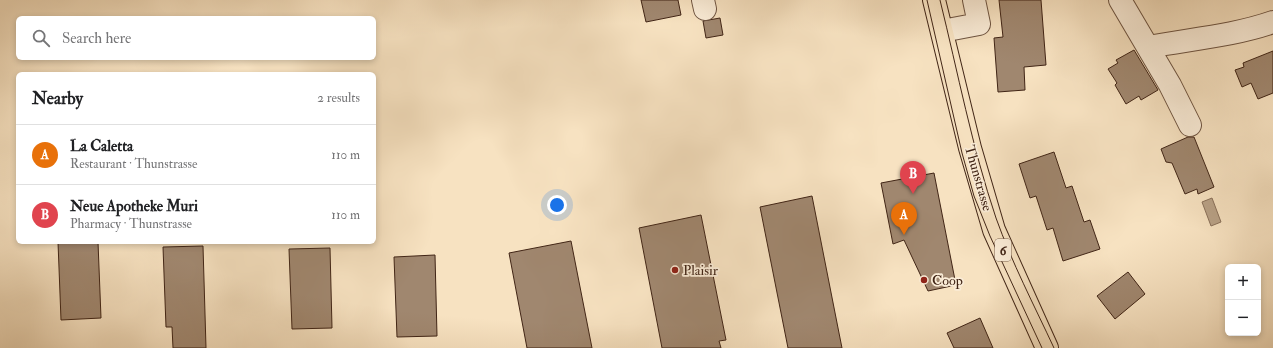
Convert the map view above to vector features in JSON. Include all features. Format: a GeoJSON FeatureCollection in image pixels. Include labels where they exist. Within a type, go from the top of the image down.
{"type":"FeatureCollection","features":[{"type":"Feature","properties":{"kind":"main road","name":"Thunstrasse"},"geometry":{"type":"LineString","coordinates":[[934,0],[970,148],[994,230],[1047,348]]}},
{"type":"Feature","properties":{"kind":"street"},"geometry":{"type":"LineString","coordinates":[[942,31],[978,24],[974,0]]}},
{"type":"Feature","properties":{"kind":"street"},"geometry":{"type":"LineString","coordinates":[[1120,0],[1148,47],[1190,125]]}},
{"type":"Feature","properties":{"kind":"street"},"geometry":{"type":"LineString","coordinates":[[1148,47],[1235,33],[1273,22]]}},
{"type":"Feature","properties":{"kind":"shaded area"},"geometry":{"type":"Polygon","coordinates":[[[1212,198],[1221,222],[1211,226],[1202,202],[1212,198]]]}},
{"type":"Feature","properties":{"kind":"building"},"geometry":{"type":"Polygon","coordinates":[[[641,0],[678,0],[681,15],[646,22],[641,0]]]}},
{"type":"Feature","properties":{"kind":"building"},"geometry":{"type":"Polygon","coordinates":[[[999,0],[1041,0],[1046,65],[1024,67],[1025,90],[998,92],[994,38],[1003,37],[999,0]]]}},
{"type":"Feature","properties":{"kind":"building"},"geometry":{"type":"Polygon","coordinates":[[[720,18],[723,35],[706,38],[703,21],[720,18]]]}},
{"type":"Feature","properties":{"kind":"building"},"geometry":{"type":"Polygon","coordinates":[[[1134,50],[1158,90],[1141,100],[1139,96],[1126,104],[1115,85],[1117,83],[1108,69],[1118,63],[1116,60],[1134,50]]]}},
{"type":"Feature","properties":{"kind":"building"},"geometry":{"type":"Polygon","coordinates":[[[1273,51],[1273,93],[1258,99],[1251,83],[1242,87],[1235,70],[1244,67],[1243,63],[1273,51]]]}},
{"type":"Feature","properties":{"kind":"building"},"geometry":{"type":"Polygon","coordinates":[[[1188,137],[1194,137],[1214,187],[1198,194],[1197,189],[1185,194],[1172,163],[1166,162],[1161,149],[1188,137]]]}},
{"type":"Feature","properties":{"kind":"building"},"geometry":{"type":"Polygon","coordinates":[[[1054,152],[1066,188],[1072,186],[1084,222],[1090,220],[1100,249],[1063,261],[1053,228],[1047,230],[1036,196],[1030,198],[1019,164],[1054,152]]]}},
{"type":"Feature","properties":{"kind":"building"},"geometry":{"type":"Polygon","coordinates":[[[934,173],[956,285],[928,291],[904,240],[893,244],[881,183],[934,173]]]}},
{"type":"Feature","properties":{"kind":"building"},"geometry":{"type":"Polygon","coordinates":[[[812,196],[842,348],[788,348],[760,207],[812,196]]]}},
{"type":"Feature","properties":{"kind":"building"},"geometry":{"type":"Polygon","coordinates":[[[701,215],[726,340],[719,341],[721,348],[662,348],[639,228],[701,215]]]}},
{"type":"Feature","properties":{"kind":"building"},"geometry":{"type":"Polygon","coordinates":[[[571,241],[592,348],[527,348],[509,253],[571,241]]]}},
{"type":"Feature","properties":{"kind":"building"},"geometry":{"type":"Polygon","coordinates":[[[58,244],[98,244],[101,318],[61,320],[58,244]]]}},
{"type":"Feature","properties":{"kind":"building"},"geometry":{"type":"Polygon","coordinates":[[[203,246],[206,348],[173,348],[172,327],[166,327],[163,247],[203,246]]]}},
{"type":"Feature","properties":{"kind":"building"},"geometry":{"type":"Polygon","coordinates":[[[330,248],[332,328],[292,329],[289,249],[330,248]]]}},
{"type":"Feature","properties":{"kind":"building"},"geometry":{"type":"Polygon","coordinates":[[[435,255],[437,336],[397,337],[394,257],[435,255]]]}},
{"type":"Feature","properties":{"kind":"building"},"geometry":{"type":"Polygon","coordinates":[[[1128,272],[1145,294],[1115,319],[1097,296],[1128,272]]]}},
{"type":"Feature","properties":{"kind":"building"},"geometry":{"type":"Polygon","coordinates":[[[980,318],[993,348],[954,348],[947,333],[980,318]]]}},
{"type":"Feature","properties":{"kind":"tram line"},"geometry":{"type":"LineString","coordinates":[[927,0],[962,153],[974,196],[990,236],[1042,348]]}},
{"type":"Feature","properties":{"kind":"tram line"},"geometry":{"type":"LineString","coordinates":[[940,0],[972,137],[987,191],[1002,235],[1016,268],[1054,348]]}},
{"type":"Feature","properties":{"kind":"place","name":"Neue Apotheke Muri"},"geometry":{"type":"Point","coordinates":[913,194]}},
{"type":"Feature","properties":{"kind":"place","name":"La Caletta"},"geometry":{"type":"Point","coordinates":[904,235]}},
{"type":"Feature","properties":{"kind":"place","name":"Plaisir"},"geometry":{"type":"Point","coordinates":[675,270]}},
{"type":"Feature","properties":{"kind":"place","name":"Coop"},"geometry":{"type":"Point","coordinates":[924,280]}}]}
